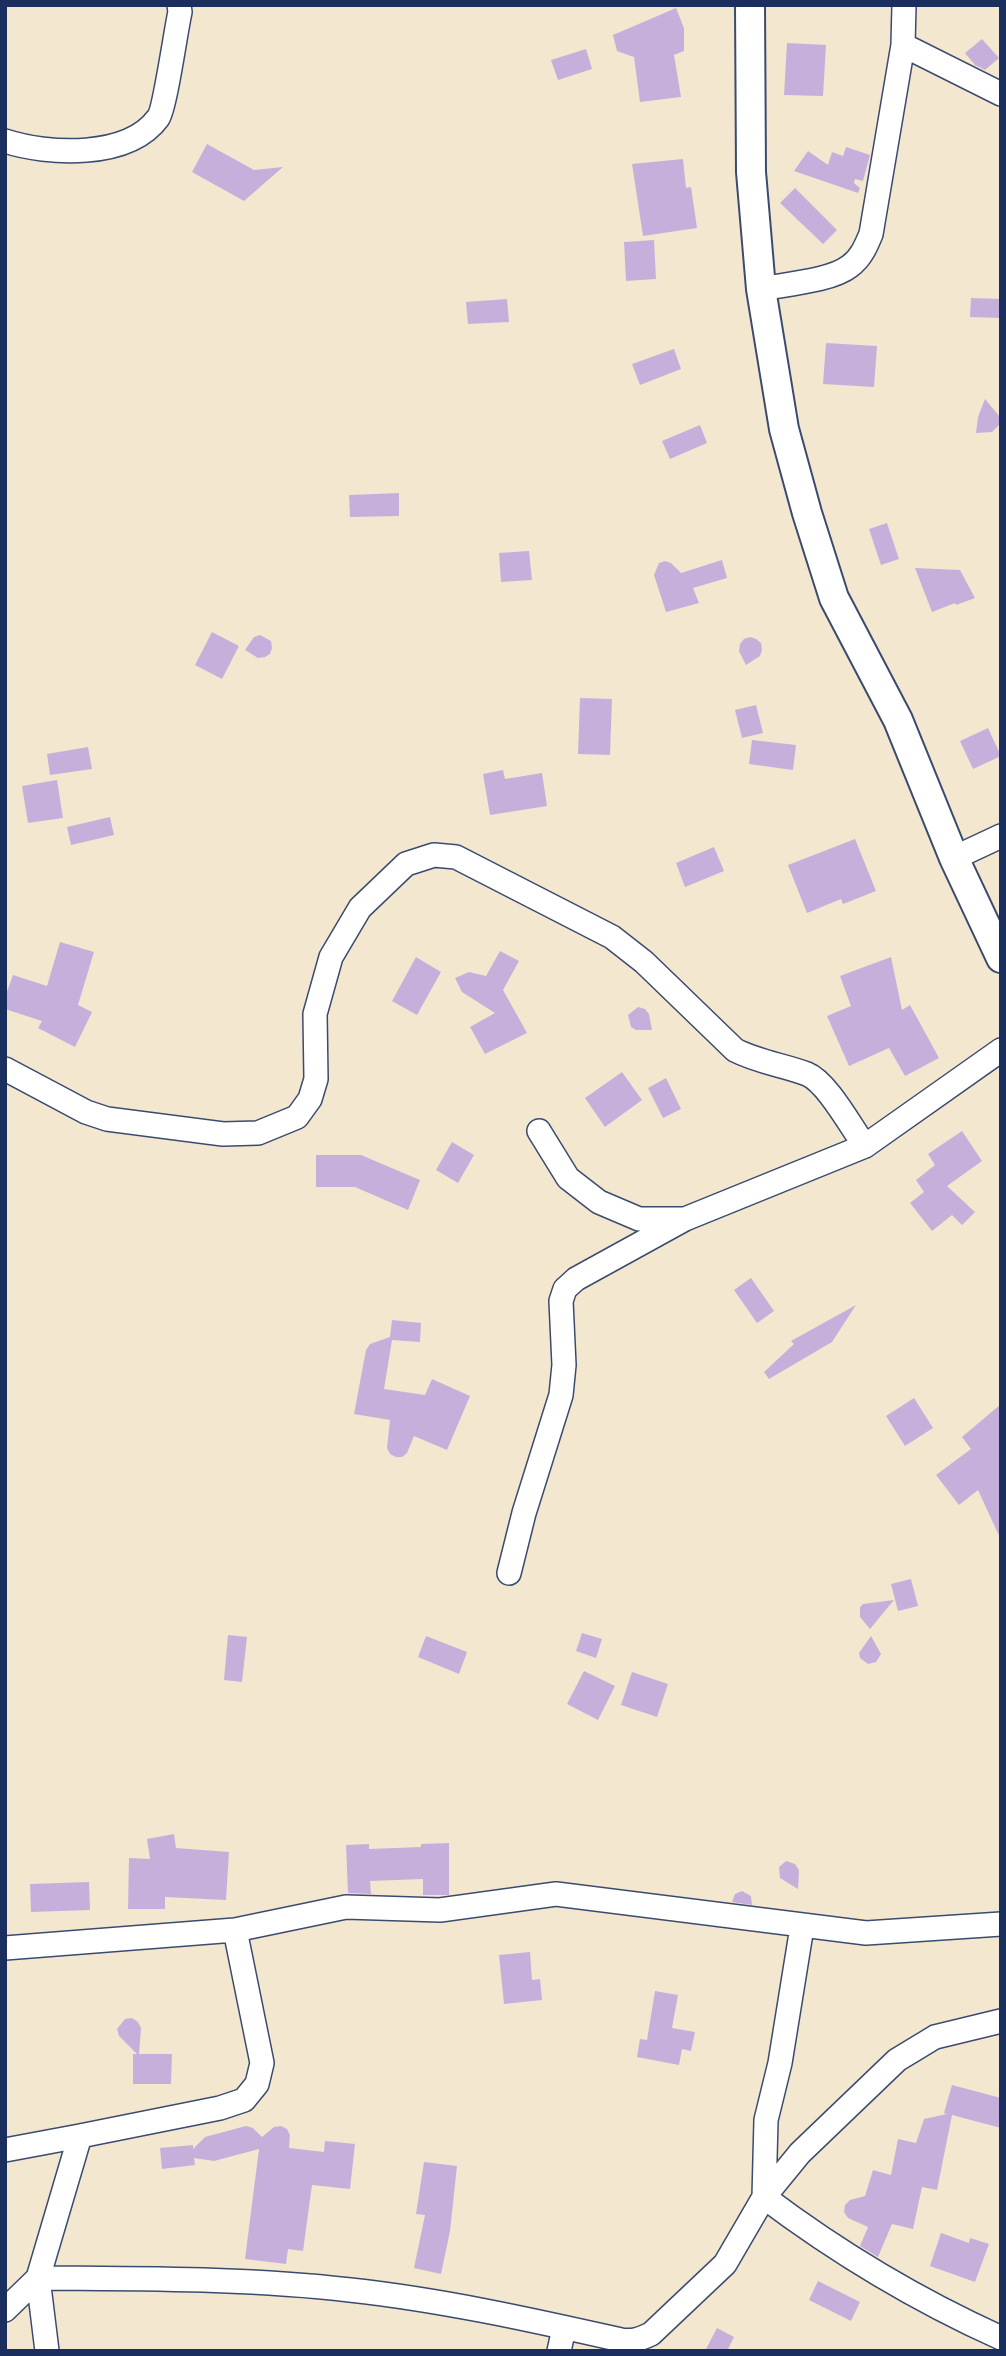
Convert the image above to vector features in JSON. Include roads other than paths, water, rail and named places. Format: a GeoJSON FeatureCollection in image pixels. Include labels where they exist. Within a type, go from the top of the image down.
{"type":"FeatureCollection","features":[{"type":"Feature","properties":{"kind":"street"},"geometry":{"type":"LineString","coordinates":[[5,141],[19,146],[60,152],[103,148],[139,135],[160,117],[180,12],[179,5]]}},
{"type":"Feature","properties":{"kind":"street"},"geometry":{"type":"LineString","coordinates":[[750,5],[751,172],[761,289],[784,429],[834,598],[898,720],[954,858],[1001,958]]}},
{"type":"Feature","properties":{"kind":"street"},"geometry":{"type":"LineString","coordinates":[[761,289],[832,275],[850,266],[863,252],[871,234],[903,45],[904,5]]}},
{"type":"Feature","properties":{"kind":"street"},"geometry":{"type":"LineString","coordinates":[[903,45],[1001,94]]}},
{"type":"Feature","properties":{"kind":"street"},"geometry":{"type":"LineString","coordinates":[[954,858],[1001,836]]}},
{"type":"Feature","properties":{"kind":"street"},"geometry":{"type":"LineString","coordinates":[[5,1069],[86,1112],[107,1119],[223,1134],[258,1133],[297,1117],[310,1099],[316,1079],[314,1014],[331,957],[360,908],[406,864],[434,855],[456,857],[612,937],[644,962],[735,1050],[751,1058],[808,1074],[820,1083],[864,1146]]}},
{"type":"Feature","properties":{"kind":"street"},"geometry":{"type":"LineString","coordinates":[[509,1573],[524,1513],[564,1382],[561,1301],[565,1289],[576,1279],[685,1219],[864,1146],[1001,1049]]}},
{"type":"Feature","properties":{"kind":"street"},"geometry":{"type":"LineString","coordinates":[[539,1131],[568,1178],[599,1202],[639,1219],[685,1219]]}},
{"type":"Feature","properties":{"kind":"street"},"geometry":{"type":"LineString","coordinates":[[5,1948],[235,1930],[346,1907],[440,1910],[556,1894],[866,1933],[1001,1924]]}},
{"type":"Feature","properties":{"kind":"street"},"geometry":{"type":"LineString","coordinates":[[764,2197],[766,2120],[780,2063],[802,1927]]}},
{"type":"Feature","properties":{"kind":"street"},"geometry":{"type":"LineString","coordinates":[[5,2150],[220,2109],[244,2100],[257,2084],[262,2063],[235,1930]]}},
{"type":"Feature","properties":{"kind":"street"},"geometry":{"type":"LineString","coordinates":[[5,2310],[38,2278],[195,2280],[349,2289],[448,2304],[632,2342],[651,2334],[725,2264],[764,2197],[800,2153],[897,2060],[935,2037],[1001,2021]]}},
{"type":"Feature","properties":{"kind":"street"},"geometry":{"type":"LineString","coordinates":[[47,2351],[38,2278],[80,2136]]}},
{"type":"Feature","properties":{"kind":"street"},"geometry":{"type":"LineString","coordinates":[[764,2197],[800,2224],[943,2312],[1001,2338]]}},
{"type":"Feature","properties":{"kind":"street"},"geometry":{"type":"LineString","coordinates":[[559,2351],[564,2328]]}}]}
